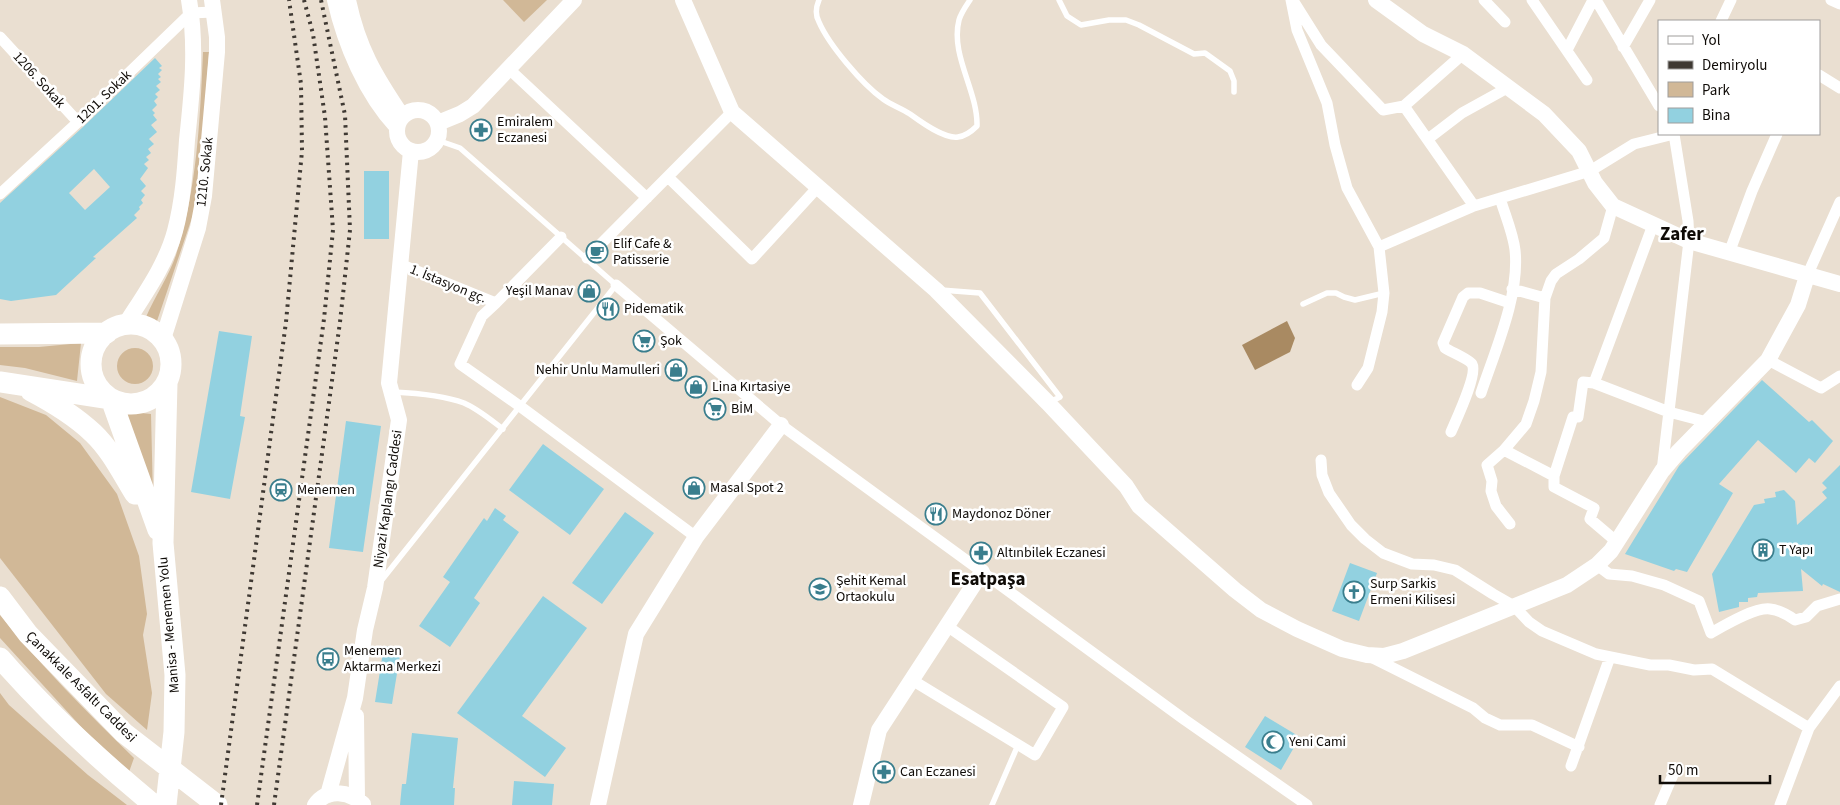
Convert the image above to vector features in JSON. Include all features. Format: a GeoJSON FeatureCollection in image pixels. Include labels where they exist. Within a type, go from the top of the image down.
{"type":"FeatureCollection","features":[{"type":"Feature","properties":{"kind":"highway"},"geometry":{"type":"LineString","coordinates":[[0,334],[116,329],[139,325],[152,330],[163,339]]}},
{"type":"Feature","properties":{"kind":"highway","name":"Manisa - Menemen Yolu"},"geometry":{"type":"LineString","coordinates":[[116,329],[99,341],[94,351],[92,372],[102,392],[111,399],[163,543]]}},
{"type":"Feature","properties":{"kind":"highway","name":"Manisa - Menemen Yolu"},"geometry":{"type":"LineString","coordinates":[[163,339],[171,360],[171,372],[167,383],[163,543],[176,675],[174,732],[163,803]]}},
{"type":"Feature","properties":{"kind":"highway"},"geometry":{"type":"LineString","coordinates":[[0,382],[111,399],[126,404],[142,403],[152,398],[167,383]]}},
{"type":"Feature","properties":{"kind":"highway"},"geometry":{"type":"LineString","coordinates":[[22,386],[76,419],[94,433],[114,458],[163,543]]}},
{"type":"Feature","properties":{"kind":"highway","name":"Çanakkale Asfaltı Caddesi"},"geometry":{"type":"LineString","coordinates":[[0,598],[28,634],[124,733],[217,805]]}},
{"type":"Feature","properties":{"kind":"highway"},"geometry":{"type":"LineString","coordinates":[[0,658],[72,734],[102,762],[163,803]]}},
{"type":"Feature","properties":{"kind":"highway"},"geometry":{"type":"LineString","coordinates":[[0,670],[35,708],[72,734]]}},
{"type":"Feature","properties":{"kind":"street"},"geometry":{"type":"LineString","coordinates":[[335,0],[344,35],[361,73],[378,104],[404,118]]}},
{"type":"Feature","properties":{"kind":"street"},"geometry":{"type":"LineString","coordinates":[[348,0],[353,24],[362,49],[374,74],[404,118]]}},
{"type":"Feature","properties":{"kind":"street"},"geometry":{"type":"LineString","coordinates":[[357,0],[368,44],[391,82],[404,118],[399,141],[411,151],[423,152],[430,148],[437,140],[439,130],[438,123],[429,112],[423,110],[404,118]]}},
{"type":"Feature","properties":{"kind":"street"},"geometry":{"type":"LineString","coordinates":[[438,123],[460,114],[473,106],[574,0]]}},
{"type":"Feature","properties":{"kind":"street"},"geometry":{"type":"LineString","coordinates":[[683,0],[732,112],[936,290],[1048,403],[1126,486],[1139,506],[1235,590],[1261,610],[1297,630],[1342,649],[1367,655],[1384,656],[1403,651],[1567,585],[1596,565],[1611,551],[1662,471],[1768,360],[1798,305],[1807,276],[1840,202]]}},
{"type":"Feature","properties":{"kind":"street"},"geometry":{"type":"LineString","coordinates":[[1292,0],[1321,45],[1383,110],[1404,106],[1463,54]]}},
{"type":"Feature","properties":{"kind":"street"},"geometry":{"type":"LineString","coordinates":[[1292,0],[1297,30],[1327,103],[1335,146],[1348,188],[1379,247],[1384,293],[1382,312],[1368,368],[1357,384]]}},
{"type":"Feature","properties":{"kind":"street"},"geometry":{"type":"LineString","coordinates":[[1376,0],[1423,34],[1463,54],[1544,114],[1579,151],[1595,183],[1613,206],[1689,241],[1840,284]]}},
{"type":"Feature","properties":{"kind":"street"},"geometry":{"type":"LineString","coordinates":[[1484,0],[1505,22]]}},
{"type":"Feature","properties":{"kind":"street"},"geometry":{"type":"LineString","coordinates":[[1532,0],[1587,80]]}},
{"type":"Feature","properties":{"kind":"street"},"geometry":{"type":"LineString","coordinates":[[1567,50],[1595,0],[1658,104]]}},
{"type":"Feature","properties":{"kind":"street"},"geometry":{"type":"LineString","coordinates":[[1623,46],[1650,0]]}},
{"type":"Feature","properties":{"kind":"street"},"geometry":{"type":"LineString","coordinates":[[1722,18],[1731,0]]}},
{"type":"Feature","properties":{"kind":"street"},"geometry":{"type":"LineString","coordinates":[[1831,0],[1840,4]]}},
{"type":"Feature","properties":{"kind":"street"},"geometry":{"type":"LineString","coordinates":[[190,7],[212,6]]}},
{"type":"Feature","properties":{"kind":"street","name":"1210. Sokak"},"geometry":{"type":"LineString","coordinates":[[163,339],[198,228],[204,196],[217,52],[217,37],[212,6]]}},
{"type":"Feature","properties":{"kind":"street","name":"1201. Sokak"},"geometry":{"type":"LineString","coordinates":[[0,194],[78,122],[190,7]]}},
{"type":"Feature","properties":{"kind":"street","name":"1210. Sokak"},"geometry":{"type":"LineString","coordinates":[[116,329],[151,286],[175,232],[183,184],[193,86],[194,49],[190,7]]}},
{"type":"Feature","properties":{"kind":"street","name":"1206. Sokak"},"geometry":{"type":"LineString","coordinates":[[0,37],[78,122]]}},
{"type":"Feature","properties":{"kind":"street"},"geometry":{"type":"LineString","coordinates":[[509,69],[647,198]]}},
{"type":"Feature","properties":{"kind":"street"},"geometry":{"type":"LineString","coordinates":[[1820,76],[1840,88]]}},
{"type":"Feature","properties":{"kind":"street"},"geometry":{"type":"LineString","coordinates":[[1428,139],[1462,113],[1509,87]]}},
{"type":"Feature","properties":{"kind":"street"},"geometry":{"type":"LineString","coordinates":[[1404,106],[1474,206]]}},
{"type":"Feature","properties":{"kind":"street"},"geometry":{"type":"LineString","coordinates":[[587,258],[732,112]]}},
{"type":"Feature","properties":{"kind":"street"},"geometry":{"type":"LineString","coordinates":[[1379,247],[1474,206],[1590,171],[1634,144],[1670,135]]}},
{"type":"Feature","properties":{"kind":"street"},"geometry":{"type":"LineString","coordinates":[[1662,471],[1689,241],[1688,221],[1674,135]]}},
{"type":"Feature","properties":{"kind":"street"},"geometry":{"type":"LineString","coordinates":[[1728,253],[1777,135]]}},
{"type":"Feature","properties":{"kind":"street","name":"Niyazi Kaplangı Caddesi"},"geometry":{"type":"LineString","coordinates":[[321,800],[355,698],[375,588],[400,420],[389,383],[411,151]]}},
{"type":"Feature","properties":{"kind":"street"},"geometry":{"type":"LineString","coordinates":[[668,177],[752,259],[818,188]]}},
{"type":"Feature","properties":{"kind":"street"},"geometry":{"type":"LineString","coordinates":[[1481,393],[1507,317],[1515,274],[1515,250],[1500,198]]}},
{"type":"Feature","properties":{"kind":"street"},"geometry":{"type":"LineString","coordinates":[[1510,524],[1496,506],[1491,491],[1492,480],[1487,465],[1504,450],[1526,424],[1534,401],[1541,372],[1545,298],[1551,281],[1556,274],[1579,259],[1604,238],[1613,206]]}},
{"type":"Feature","properties":{"kind":"street"},"geometry":{"type":"LineString","coordinates":[[1594,383],[1653,225]]}},
{"type":"Feature","properties":{"kind":"street","name":"1. İstasyon gç."},"geometry":{"type":"LineString","coordinates":[[521,407],[460,364],[482,316],[562,236]]}},
{"type":"Feature","properties":{"kind":"street","name":"1. İstasyon gç."},"geometry":{"type":"LineString","coordinates":[[400,264],[496,303]]}},
{"type":"Feature","properties":{"kind":"street"},"geometry":{"type":"LineString","coordinates":[[616,286],[781,425],[1185,720],[1307,805]]}},
{"type":"Feature","properties":{"kind":"street"},"geometry":{"type":"LineString","coordinates":[[1512,289],[1545,298]]}},
{"type":"Feature","properties":{"kind":"street"},"geometry":{"type":"LineString","coordinates":[[1451,432],[1472,380],[1474,367],[1470,362],[1445,348],[1443,343],[1463,297],[1468,293],[1480,293],[1510,303]]}},
{"type":"Feature","properties":{"kind":"street"},"geometry":{"type":"LineString","coordinates":[[1768,360],[1821,388],[1840,376]]}},
{"type":"Feature","properties":{"kind":"street"},"geometry":{"type":"LineString","coordinates":[[1617,542],[1590,520],[1594,508],[1554,487],[1554,476],[1573,417],[1578,417],[1583,382],[1594,383],[1669,412],[1707,422]]}},
{"type":"Feature","properties":{"kind":"street"},"geometry":{"type":"LineString","coordinates":[[521,407],[696,537]]}},
{"type":"Feature","properties":{"kind":"street"},"geometry":{"type":"LineString","coordinates":[[598,805],[636,634],[696,537],[781,425]]}},
{"type":"Feature","properties":{"kind":"street"},"geometry":{"type":"LineString","coordinates":[[1504,450],[1554,476]]}},
{"type":"Feature","properties":{"kind":"street"},"geometry":{"type":"LineString","coordinates":[[1321,460],[1322,475],[1329,492],[1351,526],[1383,553],[1412,564],[1434,564],[1455,570],[1514,606],[1529,622],[1542,631],[1596,654],[1650,665],[1669,665],[1694,670],[1712,669],[1810,728]]}},
{"type":"Feature","properties":{"kind":"street"},"geometry":{"type":"LineString","coordinates":[[1596,565],[1609,574],[1632,576],[1664,585],[1699,601],[1711,633],[1748,614],[1769,608],[1783,612],[1795,620],[1806,617],[1817,606],[1840,599]]}},
{"type":"Feature","properties":{"kind":"street"},"geometry":{"type":"LineString","coordinates":[[861,805],[879,730],[982,572]]}},
{"type":"Feature","properties":{"kind":"street"},"geometry":{"type":"LineString","coordinates":[[912,680],[1035,755],[1063,707],[947,626]]}},
{"type":"Feature","properties":{"kind":"street"},"geometry":{"type":"LineString","coordinates":[[1367,655],[1473,708],[1485,718],[1500,725],[1532,725],[1579,747]]}},
{"type":"Feature","properties":{"kind":"street"},"geometry":{"type":"LineString","coordinates":[[1571,766],[1610,657]]}},
{"type":"Feature","properties":{"kind":"street"},"geometry":{"type":"LineString","coordinates":[[1780,805],[1810,728],[1840,686]]}},
{"type":"Feature","properties":{"kind":"street","name":"Niyazi Kaplangı Caddesi"},"geometry":{"type":"LineString","coordinates":[[355,698],[360,802]]}},
{"type":"Feature","properties":{"kind":"street"},"geometry":{"type":"LineString","coordinates":[[1660,805],[1676,770]]}},
{"type":"Feature","properties":{"kind":"street"},"geometry":{"type":"LineString","coordinates":[[321,800],[343,793],[360,802]]}},
{"type":"Feature","properties":{"kind":"lane"},"geometry":{"type":"LineString","coordinates":[[819,0],[816,9],[818,22],[834,48],[866,83],[883,99],[904,110],[925,125],[940,133],[957,138],[969,133],[977,126],[978,112],[968,83],[958,40],[959,21],[970,0]]}},
{"type":"Feature","properties":{"kind":"lane"},"geometry":{"type":"LineString","coordinates":[[1059,0],[1067,16],[1082,25],[1109,20],[1126,20],[1194,54],[1205,53],[1230,70],[1234,81],[1234,92]]}},
{"type":"Feature","properties":{"kind":"lane"},"geometry":{"type":"LineString","coordinates":[[375,588],[616,286],[587,258],[460,148],[437,140]]}},
{"type":"Feature","properties":{"kind":"lane"},"geometry":{"type":"LineString","coordinates":[[936,290],[980,293],[1060,397],[1048,403]]}},
{"type":"Feature","properties":{"kind":"lane"},"geometry":{"type":"LineString","coordinates":[[1303,304],[1328,293],[1336,293],[1344,298],[1355,300],[1384,293]]}},
{"type":"Feature","properties":{"kind":"lane"},"geometry":{"type":"LineString","coordinates":[[391,392],[415,393],[462,403],[480,412],[503,429]]}},
{"type":"Feature","properties":{"kind":"lane"},"geometry":{"type":"LineString","coordinates":[[992,805],[1018,745]]}},
{"type":"Feature","properties":{"kind":"green space"},"geometry":{"type":"Polygon","coordinates":[[[503,0],[547,0],[524,22],[503,0]]]}},
{"type":"Feature","properties":{"kind":"green space"},"geometry":{"type":"Polygon","coordinates":[[[203,52],[209,52],[196,206],[157,321],[146,317],[170,271],[189,205],[199,129],[203,52]]]}},
{"type":"Feature","properties":{"kind":"green space"},"geometry":{"type":"Polygon","coordinates":[[[81,343],[77,381],[25,368],[0,365],[0,347],[39,347],[81,343]]]}},
{"type":"Feature","properties":{"kind":"green space"},"geometry":{"type":"Polygon","coordinates":[[[135,348],[142,349],[148,353],[152,359],[152,373],[148,379],[142,383],[135,384],[128,383],[122,379],[118,373],[117,366],[118,359],[122,353],[128,349],[135,348]]]}},
{"type":"Feature","properties":{"kind":"green space"},"geometry":{"type":"Polygon","coordinates":[[[0,397],[46,415],[80,443],[117,494],[139,556],[147,614],[143,635],[152,693],[147,730],[106,694],[0,558],[0,397]]]}},
{"type":"Feature","properties":{"kind":"green space"},"geometry":{"type":"Polygon","coordinates":[[[121,411],[151,414],[153,497],[121,411]]]}},
{"type":"Feature","properties":{"kind":"green space"},"geometry":{"type":"Polygon","coordinates":[[[0,615],[48,671],[134,758],[129,772],[84,730],[0,638],[0,615]]]}},
{"type":"Feature","properties":{"kind":"green space"},"geometry":{"type":"Polygon","coordinates":[[[0,693],[9,705],[88,775],[127,805],[0,805],[0,693]]]}},
{"type":"Feature","properties":{"kind":"shaded area"},"geometry":{"type":"Polygon","coordinates":[[[1287,321],[1295,338],[1290,352],[1255,370],[1242,345],[1287,321]]]}},
{"type":"Feature","properties":{"kind":"building"},"geometry":{"type":"Polygon","coordinates":[[[155,58],[162,66],[159,68],[162,70],[158,74],[161,77],[158,79],[161,82],[156,86],[160,90],[155,94],[158,97],[154,101],[157,105],[152,110],[157,120],[151,125],[157,132],[149,139],[154,144],[148,149],[151,153],[146,157],[149,160],[144,164],[148,168],[140,179],[146,186],[141,191],[145,195],[141,200],[143,203],[134,215],[137,218],[93,257],[96,258],[56,295],[11,301],[0,299],[0,203],[155,58]],[[94,169],[69,193],[85,210],[110,187],[94,169]]]}},
{"type":"Feature","properties":{"kind":"building"},"geometry":{"type":"Polygon","coordinates":[[[364,171],[389,171],[389,239],[364,239],[364,171]]]}},
{"type":"Feature","properties":{"kind":"building"},"geometry":{"type":"Polygon","coordinates":[[[219,331],[252,336],[240,416],[245,417],[230,499],[191,492],[219,331]]]}},
{"type":"Feature","properties":{"kind":"building"},"geometry":{"type":"Polygon","coordinates":[[[1762,380],[1809,422],[1812,420],[1833,441],[1815,463],[1809,458],[1796,473],[1758,440],[1719,484],[1733,493],[1687,572],[1676,569],[1674,571],[1625,554],[1679,466],[1762,380]]]}},
{"type":"Feature","properties":{"kind":"building","name":"Menemen"},"geometry":{"type":"Polygon","coordinates":[[[346,421],[381,426],[363,552],[329,548],[346,421]]]}},
{"type":"Feature","properties":{"kind":"building"},"geometry":{"type":"Polygon","coordinates":[[[543,444],[604,489],[570,535],[509,490],[543,444]]]}},
{"type":"Feature","properties":{"kind":"building","name":"T Yapı"},"geometry":{"type":"Polygon","coordinates":[[[1840,465],[1840,592],[1823,584],[1822,586],[1801,569],[1803,591],[1758,593],[1757,597],[1748,598],[1748,602],[1739,602],[1739,607],[1719,612],[1712,574],[1754,505],[1765,503],[1764,499],[1776,497],[1775,492],[1784,490],[1795,501],[1797,525],[1827,498],[1822,492],[1827,488],[1822,483],[1840,465]]]}},
{"type":"Feature","properties":{"kind":"building"},"geometry":{"type":"Polygon","coordinates":[[[495,508],[506,516],[503,520],[519,532],[474,598],[480,603],[450,647],[419,626],[450,582],[443,577],[484,518],[487,521],[495,508]]]}},
{"type":"Feature","properties":{"kind":"building"},"geometry":{"type":"Polygon","coordinates":[[[625,512],[654,533],[602,604],[572,583],[625,512]]]}},
{"type":"Feature","properties":{"kind":"building","name":"Surp Sarkis Ermeni Kilisesi"},"geometry":{"type":"Polygon","coordinates":[[[1350,563],[1377,573],[1359,621],[1332,611],[1350,563]]]}},
{"type":"Feature","properties":{"kind":"building"},"geometry":{"type":"Polygon","coordinates":[[[543,596],[587,628],[522,716],[566,748],[545,777],[457,713],[543,596]]]}},
{"type":"Feature","properties":{"kind":"building"},"geometry":{"type":"Polygon","coordinates":[[[384,646],[401,649],[392,704],[375,702],[384,646]]]}},
{"type":"Feature","properties":{"kind":"building","name":"Yeni Cami"},"geometry":{"type":"Polygon","coordinates":[[[1265,716],[1300,737],[1281,770],[1245,747],[1265,716]]]}},
{"type":"Feature","properties":{"kind":"building"},"geometry":{"type":"Polygon","coordinates":[[[412,733],[458,738],[453,788],[455,788],[454,805],[400,805],[402,784],[406,784],[412,733]]]}},
{"type":"Feature","properties":{"kind":"building"},"geometry":{"type":"Polygon","coordinates":[[[514,781],[554,784],[552,805],[512,805],[514,781]]]}},
{"type":"Feature","properties":{"kind":"railway"},"geometry":{"type":"LineString","coordinates":[[221,805],[286,322],[302,151],[301,84],[289,0]]}},
{"type":"Feature","properties":{"kind":"railway"},"geometry":{"type":"LineString","coordinates":[[257,805],[324,319],[333,230],[325,117],[313,34],[304,0]]}},
{"type":"Feature","properties":{"kind":"railway"},"geometry":{"type":"LineString","coordinates":[[274,805],[340,322],[350,230],[345,115],[321,0]]}},
{"type":"Feature","properties":{"kind":"place","name":"Emiralem Eczanesi"},"geometry":{"type":"Point","coordinates":[481,130]}},
{"type":"Feature","properties":{"kind":"place","name":"Elif Cafe & Patisserie"},"geometry":{"type":"Point","coordinates":[597,252]}},
{"type":"Feature","properties":{"kind":"place","name":"Yeşil Manav"},"geometry":{"type":"Point","coordinates":[589,291]}},
{"type":"Feature","properties":{"kind":"place","name":"Pidematik"},"geometry":{"type":"Point","coordinates":[608,309]}},
{"type":"Feature","properties":{"kind":"place","name":"Şok"},"geometry":{"type":"Point","coordinates":[644,341]}},
{"type":"Feature","properties":{"kind":"place","name":"Nehir Unlu Mamulleri"},"geometry":{"type":"Point","coordinates":[676,370]}},
{"type":"Feature","properties":{"kind":"place","name":"Lina Kırtasiye"},"geometry":{"type":"Point","coordinates":[696,387]}},
{"type":"Feature","properties":{"kind":"place","name":"BİM"},"geometry":{"type":"Point","coordinates":[715,409]}},
{"type":"Feature","properties":{"kind":"place","name":"Masal Spot 2"},"geometry":{"type":"Point","coordinates":[694,488]}},
{"type":"Feature","properties":{"kind":"place","name":"Menemen"},"geometry":{"type":"Point","coordinates":[281,490]}},
{"type":"Feature","properties":{"kind":"place","name":"Maydonoz Döner"},"geometry":{"type":"Point","coordinates":[936,514]}},
{"type":"Feature","properties":{"kind":"place","name":"T Yapı"},"geometry":{"type":"Point","coordinates":[1763,550]}},
{"type":"Feature","properties":{"kind":"place","name":"Altınbilek Eczanesi"},"geometry":{"type":"Point","coordinates":[981,553]}},
{"type":"Feature","properties":{"kind":"place","name":"Şehit Kemal Ortaokulu"},"geometry":{"type":"Point","coordinates":[820,589]}},
{"type":"Feature","properties":{"kind":"place","name":"Surp Sarkis Ermeni Kilisesi"},"geometry":{"type":"Point","coordinates":[1354,592]}},
{"type":"Feature","properties":{"kind":"place","name":"Menemen Aktarma Merkezi"},"geometry":{"type":"Point","coordinates":[328,659]}},
{"type":"Feature","properties":{"kind":"place","name":"Yeni Cami"},"geometry":{"type":"Point","coordinates":[1273,742]}},
{"type":"Feature","properties":{"kind":"place","name":"Can Eczanesi"},"geometry":{"type":"Point","coordinates":[884,772]}},
{"type":"Feature","properties":{"kind":"district","name":"Zafer"},"geometry":{"type":"Point","coordinates":[1682,234]}},
{"type":"Feature","properties":{"kind":"district","name":"Esatpaşa"},"geometry":{"type":"Point","coordinates":[988,579]}}]}
